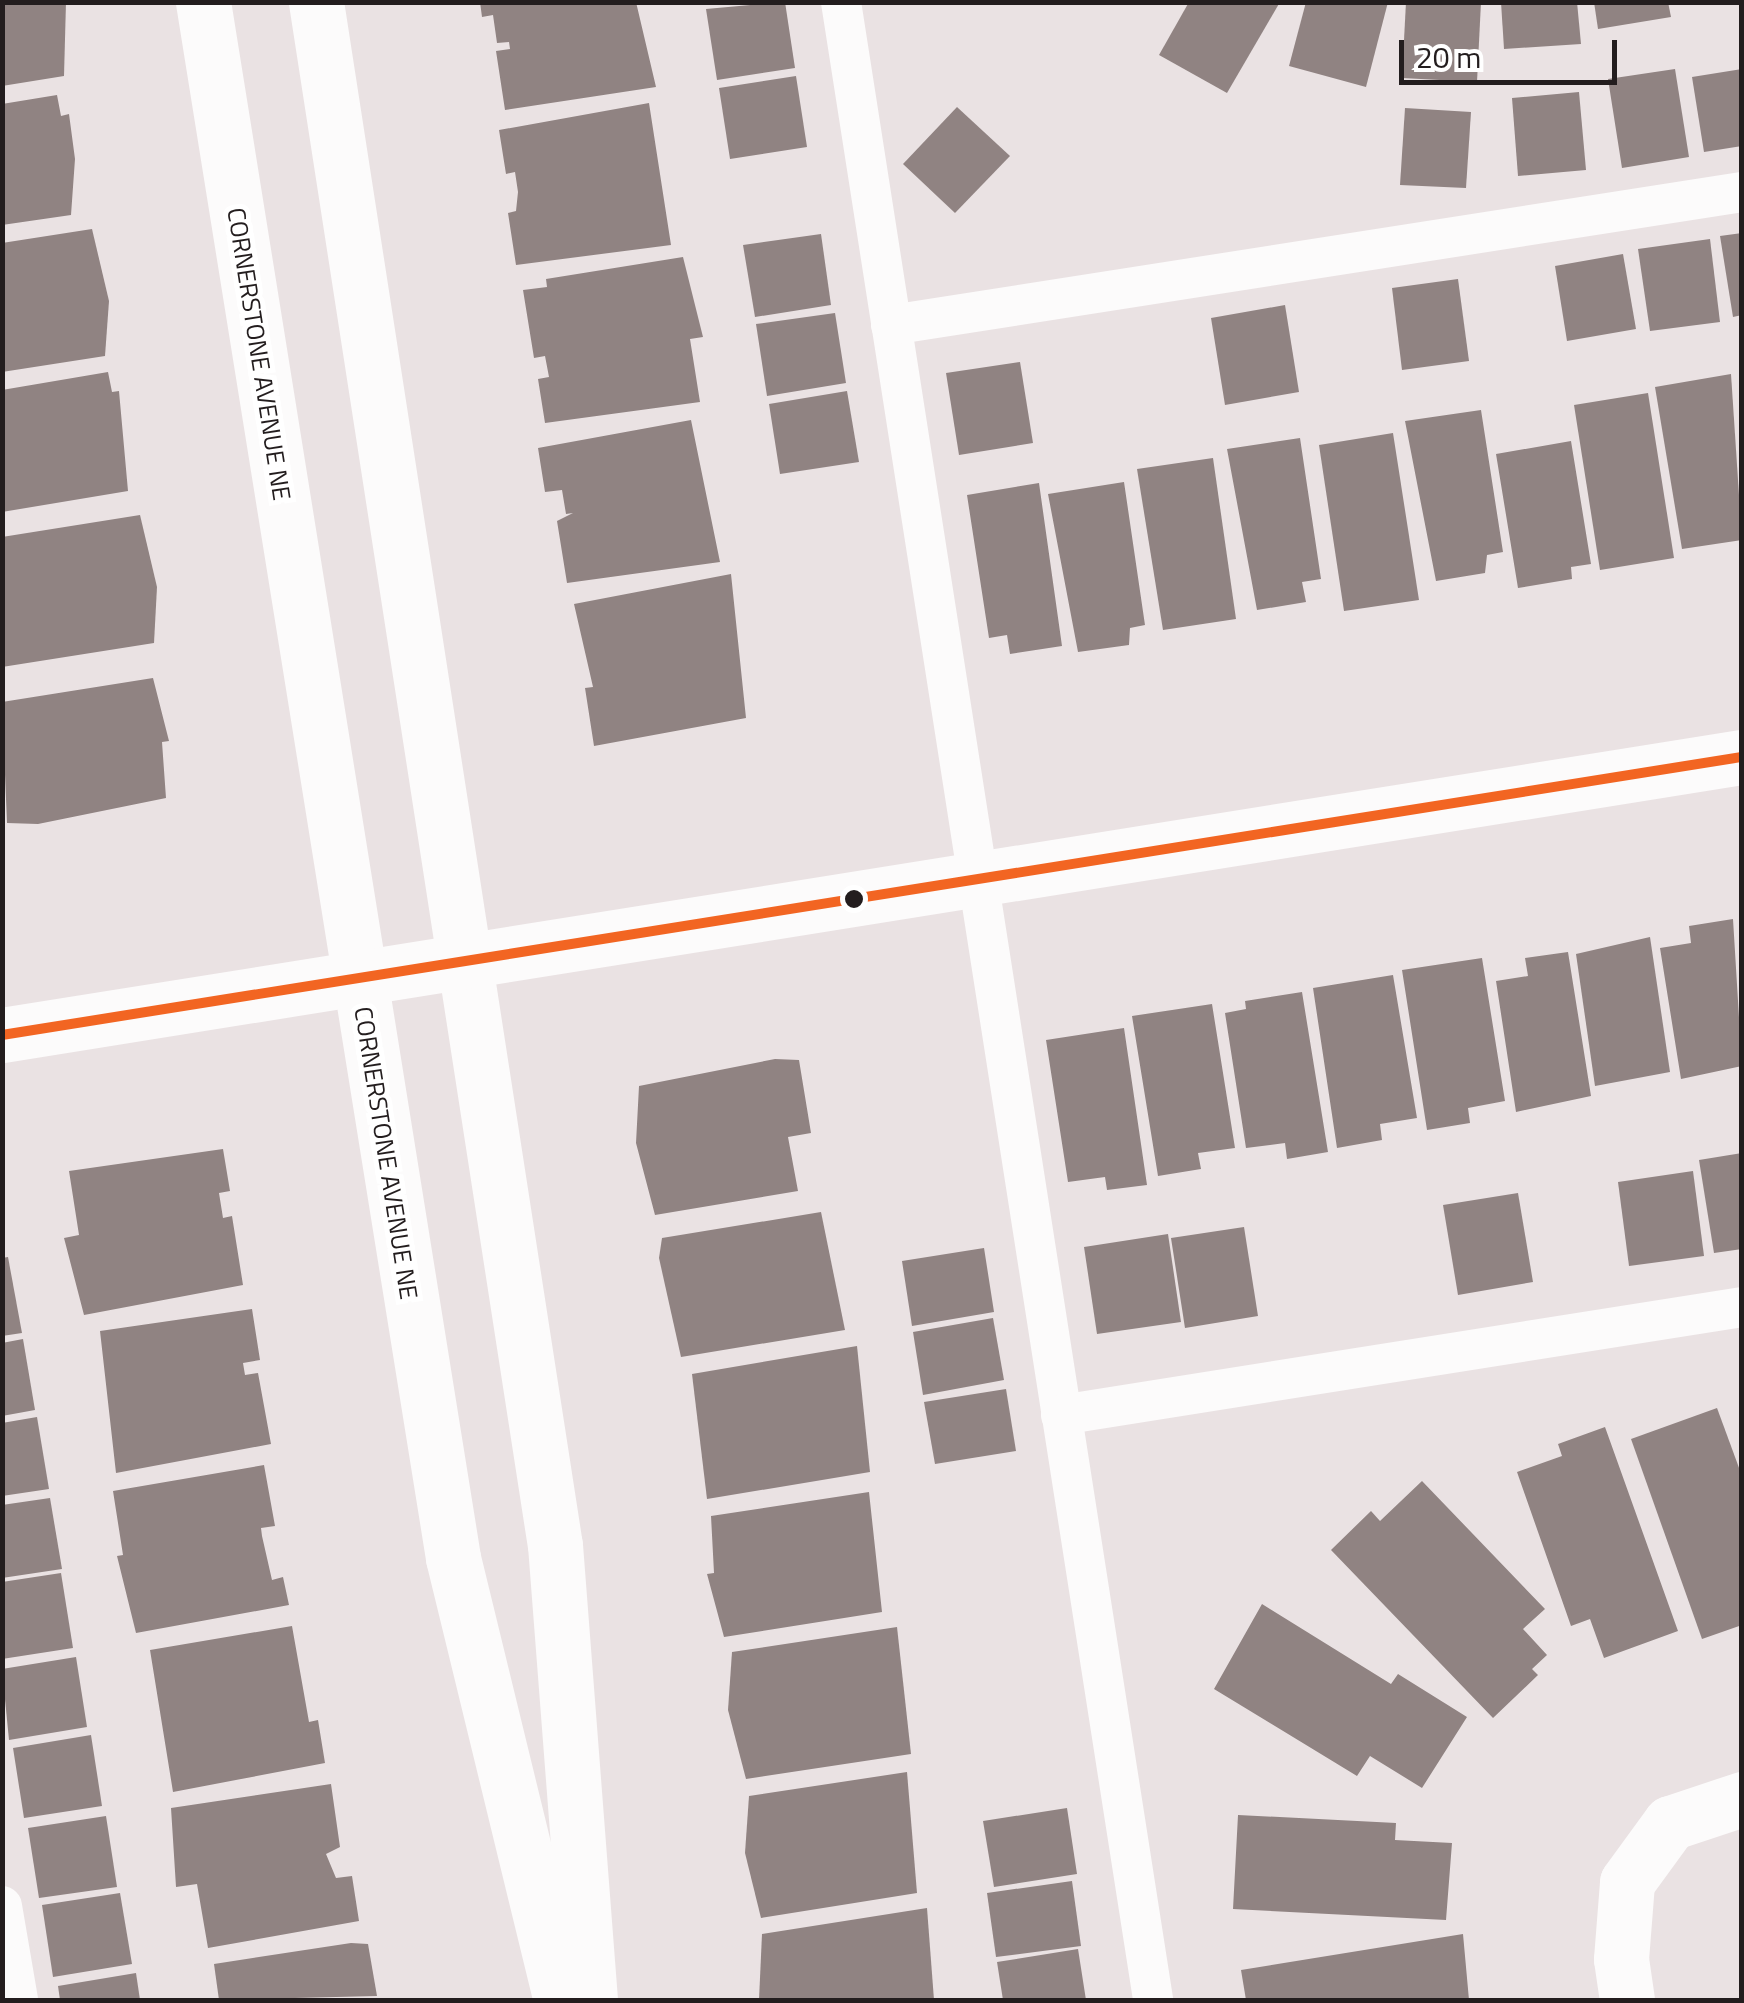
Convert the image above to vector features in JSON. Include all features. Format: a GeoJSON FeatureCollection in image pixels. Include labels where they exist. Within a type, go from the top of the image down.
{"type":"FeatureCollection","features":[{"type":"Feature","properties":{"kind":"street","name":"CORNERSTONE AVENUE NE"},"geometry":{"type":"LineString","coordinates":[[203,2],[453,1558],[561,2000]]}},
{"type":"Feature","properties":{"kind":"street"},"geometry":{"type":"LineString","coordinates":[[316,2],[469,966],[555,1546],[590,2000]]}},
{"type":"Feature","properties":{"kind":"street"},"geometry":{"type":"LineString","coordinates":[[2,1035],[469,966],[1742,756]]}},
{"type":"Feature","properties":{"kind":"street"},"geometry":{"type":"LineString","coordinates":[[1627,2000],[1621,1960],[1627,1882],[1670,1823],[1742,1799]]}},
{"type":"Feature","properties":{"kind":"lane"},"geometry":{"type":"LineString","coordinates":[[841,2],[1153,2000]]}},
{"type":"Feature","properties":{"kind":"lane"},"geometry":{"type":"LineString","coordinates":[[890,324],[1742,192]]}},
{"type":"Feature","properties":{"kind":"lane"},"geometry":{"type":"LineString","coordinates":[[1061,1414],[1742,1307]]}},
{"type":"Feature","properties":{"kind":"lane"},"geometry":{"type":"LineString","coordinates":[[2,1906],[18,2000]]}},
{"type":"Feature","properties":{"kind":"building"},"geometry":{"type":"Polygon","coordinates":[[[2,2],[66,2],[64,76],[2,86],[2,2]]]}},
{"type":"Feature","properties":{"kind":"building"},"geometry":{"type":"Polygon","coordinates":[[[480,2],[636,2],[656,87],[505,110],[496,51],[510,49],[509,42],[497,43],[493,15],[482,17],[480,2]]]}},
{"type":"Feature","properties":{"kind":"building"},"geometry":{"type":"Polygon","coordinates":[[[785,2],[795,68],[717,80],[706,9],[785,2]]]}},
{"type":"Feature","properties":{"kind":"building"},"geometry":{"type":"Polygon","coordinates":[[[1189,2],[1280,2],[1227,93],[1159,55],[1189,2]]]}},
{"type":"Feature","properties":{"kind":"building"},"geometry":{"type":"Polygon","coordinates":[[[1306,2],[1388,2],[1366,87],[1289,66],[1306,2]]]}},
{"type":"Feature","properties":{"kind":"building"},"geometry":{"type":"Polygon","coordinates":[[[1406,2],[1481,2],[1477,82],[1402,78],[1406,2]]]}},
{"type":"Feature","properties":{"kind":"building"},"geometry":{"type":"Polygon","coordinates":[[[1501,2],[1577,2],[1581,44],[1504,49],[1501,2]]]}},
{"type":"Feature","properties":{"kind":"building"},"geometry":{"type":"Polygon","coordinates":[[[1594,2],[1668,2],[1671,17],[1598,29],[1594,2]]]}},
{"type":"Feature","properties":{"kind":"building"},"geometry":{"type":"Polygon","coordinates":[[[1675,69],[1689,157],[1622,168],[1608,79],[1675,69]]]}},
{"type":"Feature","properties":{"kind":"building"},"geometry":{"type":"Polygon","coordinates":[[[1742,69],[1742,146],[1704,152],[1692,77],[1742,69]]]}},
{"type":"Feature","properties":{"kind":"building"},"geometry":{"type":"Polygon","coordinates":[[[796,76],[807,147],[730,159],[719,88],[796,76]]]}},
{"type":"Feature","properties":{"kind":"building"},"geometry":{"type":"Polygon","coordinates":[[[1579,92],[1586,170],[1518,176],[1512,98],[1579,92]]]}},
{"type":"Feature","properties":{"kind":"building"},"geometry":{"type":"Polygon","coordinates":[[[57,95],[61,116],[69,114],[75,159],[71,215],[2,225],[2,104],[57,95]]]}},
{"type":"Feature","properties":{"kind":"building"},"geometry":{"type":"Polygon","coordinates":[[[649,103],[671,245],[516,265],[508,213],[516,211],[518,192],[515,172],[506,174],[499,130],[649,103]]]}},
{"type":"Feature","properties":{"kind":"building"},"geometry":{"type":"Polygon","coordinates":[[[957,107],[1010,156],[955,213],[903,164],[957,107]]]}},
{"type":"Feature","properties":{"kind":"building"},"geometry":{"type":"Polygon","coordinates":[[[1405,108],[1471,112],[1466,188],[1400,185],[1405,108]]]}},
{"type":"Feature","properties":{"kind":"building"},"geometry":{"type":"Polygon","coordinates":[[[92,229],[109,301],[105,356],[2,372],[2,243],[92,229]]]}},
{"type":"Feature","properties":{"kind":"building"},"geometry":{"type":"Polygon","coordinates":[[[1742,233],[1742,315],[1733,317],[1720,236],[1742,233]]]}},
{"type":"Feature","properties":{"kind":"building"},"geometry":{"type":"Polygon","coordinates":[[[821,234],[831,305],[755,317],[743,245],[821,234]]]}},
{"type":"Feature","properties":{"kind":"building"},"geometry":{"type":"Polygon","coordinates":[[[1710,239],[1720,322],[1650,331],[1638,249],[1710,239]]]}},
{"type":"Feature","properties":{"kind":"building"},"geometry":{"type":"Polygon","coordinates":[[[1623,254],[1636,329],[1567,341],[1555,266],[1623,254]]]}},
{"type":"Feature","properties":{"kind":"building"},"geometry":{"type":"Polygon","coordinates":[[[683,257],[703,337],[690,339],[700,402],[545,423],[538,379],[549,377],[545,356],[534,358],[523,290],[547,287],[546,279],[683,257]]]}},
{"type":"Feature","properties":{"kind":"building"},"geometry":{"type":"Polygon","coordinates":[[[1458,279],[1469,361],[1402,370],[1392,288],[1458,279]]]}},
{"type":"Feature","properties":{"kind":"building"},"geometry":{"type":"Polygon","coordinates":[[[1285,305],[1299,392],[1225,405],[1211,318],[1285,305]]]}},
{"type":"Feature","properties":{"kind":"building"},"geometry":{"type":"Polygon","coordinates":[[[835,313],[846,383],[767,396],[756,324],[835,313]]]}},
{"type":"Feature","properties":{"kind":"building"},"geometry":{"type":"Polygon","coordinates":[[[1020,362],[1033,443],[959,455],[946,373],[1020,362]]]}},
{"type":"Feature","properties":{"kind":"building"},"geometry":{"type":"Polygon","coordinates":[[[108,372],[112,392],[119,391],[128,491],[2,512],[2,390],[108,372]]]}},
{"type":"Feature","properties":{"kind":"building"},"geometry":{"type":"Polygon","coordinates":[[[1731,374],[1742,540],[1682,549],[1655,387],[1731,374]]]}},
{"type":"Feature","properties":{"kind":"building"},"geometry":{"type":"Polygon","coordinates":[[[847,391],[859,462],[780,474],[769,404],[847,391]]]}},
{"type":"Feature","properties":{"kind":"building"},"geometry":{"type":"Polygon","coordinates":[[[1648,393],[1674,558],[1600,570],[1574,405],[1648,393]]]}},
{"type":"Feature","properties":{"kind":"building"},"geometry":{"type":"Polygon","coordinates":[[[1481,410],[1503,552],[1487,555],[1485,573],[1436,581],[1405,421],[1481,410]]]}},
{"type":"Feature","properties":{"kind":"building"},"geometry":{"type":"Polygon","coordinates":[[[691,420],[720,562],[567,583],[557,521],[573,513],[566,514],[562,490],[545,492],[538,448],[691,420]]]}},
{"type":"Feature","properties":{"kind":"building"},"geometry":{"type":"Polygon","coordinates":[[[1393,433],[1419,600],[1344,611],[1319,445],[1393,433]]]}},
{"type":"Feature","properties":{"kind":"building"},"geometry":{"type":"Polygon","coordinates":[[[1300,438],[1321,579],[1302,582],[1306,602],[1257,610],[1227,449],[1300,438]]]}},
{"type":"Feature","properties":{"kind":"building"},"geometry":{"type":"Polygon","coordinates":[[[1571,441],[1591,564],[1571,567],[1572,579],[1518,588],[1496,454],[1571,441]]]}},
{"type":"Feature","properties":{"kind":"building"},"geometry":{"type":"Polygon","coordinates":[[[1213,458],[1236,619],[1163,630],[1137,469],[1213,458]]]}},
{"type":"Feature","properties":{"kind":"building"},"geometry":{"type":"Polygon","coordinates":[[[1124,482],[1145,625],[1130,628],[1129,645],[1078,652],[1048,494],[1124,482]]]}},
{"type":"Feature","properties":{"kind":"building"},"geometry":{"type":"Polygon","coordinates":[[[1039,483],[1062,646],[1010,654],[1007,635],[989,638],[967,495],[1039,483]]]}},
{"type":"Feature","properties":{"kind":"building"},"geometry":{"type":"Polygon","coordinates":[[[140,515],[157,587],[154,643],[2,667],[2,537],[140,515]]]}},
{"type":"Feature","properties":{"kind":"building"},"geometry":{"type":"Polygon","coordinates":[[[731,574],[746,718],[594,746],[585,688],[593,687],[574,604],[731,574]]]}},
{"type":"Feature","properties":{"kind":"building"},"geometry":{"type":"Polygon","coordinates":[[[153,678],[169,741],[162,742],[166,798],[38,824],[7,823],[2,702],[153,678]]]}},
{"type":"Feature","properties":{"kind":"building"},"geometry":{"type":"Polygon","coordinates":[[[1733,919],[1742,1066],[1681,1079],[1660,948],[1691,943],[1689,926],[1733,919]]]}},
{"type":"Feature","properties":{"kind":"building"},"geometry":{"type":"Polygon","coordinates":[[[1650,937],[1670,1072],[1595,1086],[1576,954],[1650,937]]]}},
{"type":"Feature","properties":{"kind":"building"},"geometry":{"type":"Polygon","coordinates":[[[1568,952],[1591,1096],[1516,1112],[1496,981],[1528,976],[1525,958],[1568,952]]]}},
{"type":"Feature","properties":{"kind":"building"},"geometry":{"type":"Polygon","coordinates":[[[1482,958],[1505,1101],[1468,1108],[1470,1123],[1427,1130],[1402,970],[1482,958]]]}},
{"type":"Feature","properties":{"kind":"building"},"geometry":{"type":"Polygon","coordinates":[[[1393,975],[1417,1118],[1380,1124],[1382,1140],[1337,1148],[1313,988],[1393,975]]]}},
{"type":"Feature","properties":{"kind":"building"},"geometry":{"type":"Polygon","coordinates":[[[1302,992],[1328,1152],[1287,1159],[1285,1143],[1246,1148],[1225,1013],[1246,1009],[1245,1001],[1302,992]]]}},
{"type":"Feature","properties":{"kind":"building"},"geometry":{"type":"Polygon","coordinates":[[[1212,1004],[1235,1148],[1198,1153],[1201,1169],[1158,1176],[1132,1016],[1212,1004]]]}},
{"type":"Feature","properties":{"kind":"building"},"geometry":{"type":"Polygon","coordinates":[[[1124,1028],[1147,1185],[1107,1190],[1105,1177],[1068,1182],[1046,1040],[1124,1028]]]}},
{"type":"Feature","properties":{"kind":"building"},"geometry":{"type":"Polygon","coordinates":[[[775,1059],[799,1060],[811,1133],[788,1137],[798,1191],[655,1215],[636,1143],[639,1086],[775,1059]]]}},
{"type":"Feature","properties":{"kind":"building"},"geometry":{"type":"Polygon","coordinates":[[[223,1149],[230,1191],[219,1193],[223,1218],[232,1216],[243,1285],[84,1315],[64,1238],[79,1235],[69,1171],[223,1149]]]}},
{"type":"Feature","properties":{"kind":"building"},"geometry":{"type":"Polygon","coordinates":[[[1742,1153],[1742,1249],[1714,1253],[1699,1160],[1742,1153]]]}},
{"type":"Feature","properties":{"kind":"building"},"geometry":{"type":"Polygon","coordinates":[[[1693,1171],[1704,1256],[1629,1266],[1618,1182],[1693,1171]]]}},
{"type":"Feature","properties":{"kind":"building"},"geometry":{"type":"Polygon","coordinates":[[[1518,1193],[1533,1282],[1458,1295],[1443,1205],[1518,1193]]]}},
{"type":"Feature","properties":{"kind":"building"},"geometry":{"type":"Polygon","coordinates":[[[821,1212],[845,1330],[681,1357],[659,1258],[662,1238],[821,1212]]]}},
{"type":"Feature","properties":{"kind":"building"},"geometry":{"type":"Polygon","coordinates":[[[1244,1227],[1258,1316],[1185,1328],[1171,1238],[1244,1227]]]}},
{"type":"Feature","properties":{"kind":"building"},"geometry":{"type":"Polygon","coordinates":[[[1168,1234],[1181,1322],[1097,1334],[1084,1247],[1168,1234]]]}},
{"type":"Feature","properties":{"kind":"building"},"geometry":{"type":"Polygon","coordinates":[[[984,1248],[994,1312],[912,1326],[902,1261],[984,1248]]]}},
{"type":"Feature","properties":{"kind":"building"},"geometry":{"type":"Polygon","coordinates":[[[8,1257],[22,1333],[2,1336],[2,1258],[8,1257]]]}},
{"type":"Feature","properties":{"kind":"building"},"geometry":{"type":"Polygon","coordinates":[[[252,1309],[260,1360],[243,1363],[245,1375],[258,1373],[271,1444],[116,1473],[100,1331],[252,1309]]]}},
{"type":"Feature","properties":{"kind":"building"},"geometry":{"type":"Polygon","coordinates":[[[993,1318],[1004,1380],[923,1395],[913,1332],[993,1318]]]}},
{"type":"Feature","properties":{"kind":"building"},"geometry":{"type":"Polygon","coordinates":[[[23,1339],[35,1410],[2,1416],[2,1343],[23,1339]]]}},
{"type":"Feature","properties":{"kind":"building"},"geometry":{"type":"Polygon","coordinates":[[[857,1346],[870,1472],[707,1499],[692,1374],[857,1346]]]}},
{"type":"Feature","properties":{"kind":"building"},"geometry":{"type":"Polygon","coordinates":[[[1006,1389],[1016,1451],[935,1464],[924,1402],[1006,1389]]]}},
{"type":"Feature","properties":{"kind":"building"},"geometry":{"type":"Polygon","coordinates":[[[1717,1408],[1742,1476],[1742,1625],[1702,1639],[1631,1439],[1717,1408]]]}},
{"type":"Feature","properties":{"kind":"building"},"geometry":{"type":"Polygon","coordinates":[[[37,1417],[49,1489],[2,1496],[2,1423],[37,1417]]]}},
{"type":"Feature","properties":{"kind":"building"},"geometry":{"type":"Polygon","coordinates":[[[1605,1427],[1678,1631],[1604,1658],[1590,1619],[1571,1626],[1517,1472],[1562,1456],[1558,1444],[1605,1427]]]}},
{"type":"Feature","properties":{"kind":"building"},"geometry":{"type":"Polygon","coordinates":[[[264,1465],[275,1526],[261,1528],[262,1536],[272,1580],[283,1577],[289,1605],[136,1633],[117,1556],[123,1555],[113,1491],[264,1465]]]}},
{"type":"Feature","properties":{"kind":"building"},"geometry":{"type":"Polygon","coordinates":[[[1422,1481],[1545,1609],[1523,1629],[1547,1655],[1532,1669],[1538,1675],[1493,1718],[1331,1550],[1371,1511],[1380,1521],[1422,1481]]]}},
{"type":"Feature","properties":{"kind":"building"},"geometry":{"type":"Polygon","coordinates":[[[869,1492],[882,1612],[724,1637],[707,1574],[714,1573],[711,1516],[869,1492]]]}},
{"type":"Feature","properties":{"kind":"building"},"geometry":{"type":"Polygon","coordinates":[[[50,1498],[62,1569],[2,1578],[2,1505],[50,1498]]]}},
{"type":"Feature","properties":{"kind":"building"},"geometry":{"type":"Polygon","coordinates":[[[61,1573],[73,1648],[2,1659],[2,1582],[61,1573]]]}},
{"type":"Feature","properties":{"kind":"building"},"geometry":{"type":"Polygon","coordinates":[[[1262,1604],[1391,1684],[1398,1674],[1467,1717],[1422,1788],[1370,1756],[1357,1776],[1214,1689],[1262,1604]]]}},
{"type":"Feature","properties":{"kind":"building"},"geometry":{"type":"Polygon","coordinates":[[[292,1626],[309,1722],[318,1720],[325,1763],[173,1792],[150,1650],[292,1626]]]}},
{"type":"Feature","properties":{"kind":"building"},"geometry":{"type":"Polygon","coordinates":[[[897,1627],[911,1754],[746,1779],[728,1710],[732,1652],[897,1627]]]}},
{"type":"Feature","properties":{"kind":"building"},"geometry":{"type":"Polygon","coordinates":[[[76,1657],[87,1727],[9,1740],[2,1669],[76,1657]]]}},
{"type":"Feature","properties":{"kind":"building"},"geometry":{"type":"Polygon","coordinates":[[[91,1735],[102,1806],[24,1818],[13,1748],[91,1735]]]}},
{"type":"Feature","properties":{"kind":"building"},"geometry":{"type":"Polygon","coordinates":[[[907,1772],[917,1893],[761,1918],[745,1853],[749,1796],[907,1772]]]}},
{"type":"Feature","properties":{"kind":"building"},"geometry":{"type":"Polygon","coordinates":[[[331,1784],[340,1847],[326,1854],[336,1878],[352,1876],[359,1921],[208,1948],[197,1884],[176,1887],[171,1808],[331,1784]]]}},
{"type":"Feature","properties":{"kind":"building"},"geometry":{"type":"Polygon","coordinates":[[[1067,1808],[1077,1874],[994,1887],[983,1821],[1067,1808]]]}},
{"type":"Feature","properties":{"kind":"building"},"geometry":{"type":"Polygon","coordinates":[[[1238,1815],[1396,1823],[1395,1840],[1452,1843],[1446,1920],[1233,1909],[1238,1815]]]}},
{"type":"Feature","properties":{"kind":"building"},"geometry":{"type":"Polygon","coordinates":[[[106,1816],[117,1887],[39,1898],[28,1828],[106,1816]]]}},
{"type":"Feature","properties":{"kind":"building"},"geometry":{"type":"Polygon","coordinates":[[[1072,1881],[1081,1946],[996,1957],[987,1893],[1072,1881]]]}},
{"type":"Feature","properties":{"kind":"building"},"geometry":{"type":"Polygon","coordinates":[[[120,1893],[132,1964],[53,1977],[42,1905],[120,1893]]]}},
{"type":"Feature","properties":{"kind":"building"},"geometry":{"type":"Polygon","coordinates":[[[927,1908],[934,2000],[759,2000],[762,1934],[927,1908]]]}},
{"type":"Feature","properties":{"kind":"building"},"geometry":{"type":"Polygon","coordinates":[[[1463,1934],[1469,2000],[1246,2000],[1241,1970],[1463,1934]]]}},
{"type":"Feature","properties":{"kind":"building"},"geometry":{"type":"Polygon","coordinates":[[[351,1943],[368,1944],[377,1996],[219,2000],[214,1964],[351,1943]]]}},
{"type":"Feature","properties":{"kind":"building"},"geometry":{"type":"Polygon","coordinates":[[[1078,1949],[1086,2000],[1003,2000],[997,1962],[1078,1949]]]}},
{"type":"Feature","properties":{"kind":"building"},"geometry":{"type":"Polygon","coordinates":[[[136,1973],[140,2000],[60,2000],[58,1986],[136,1973]]]}},
{"type":"Feature","properties":{"kind":"transit line"},"geometry":{"type":"LineString","coordinates":[[2,1035],[1742,757]]}}]}
